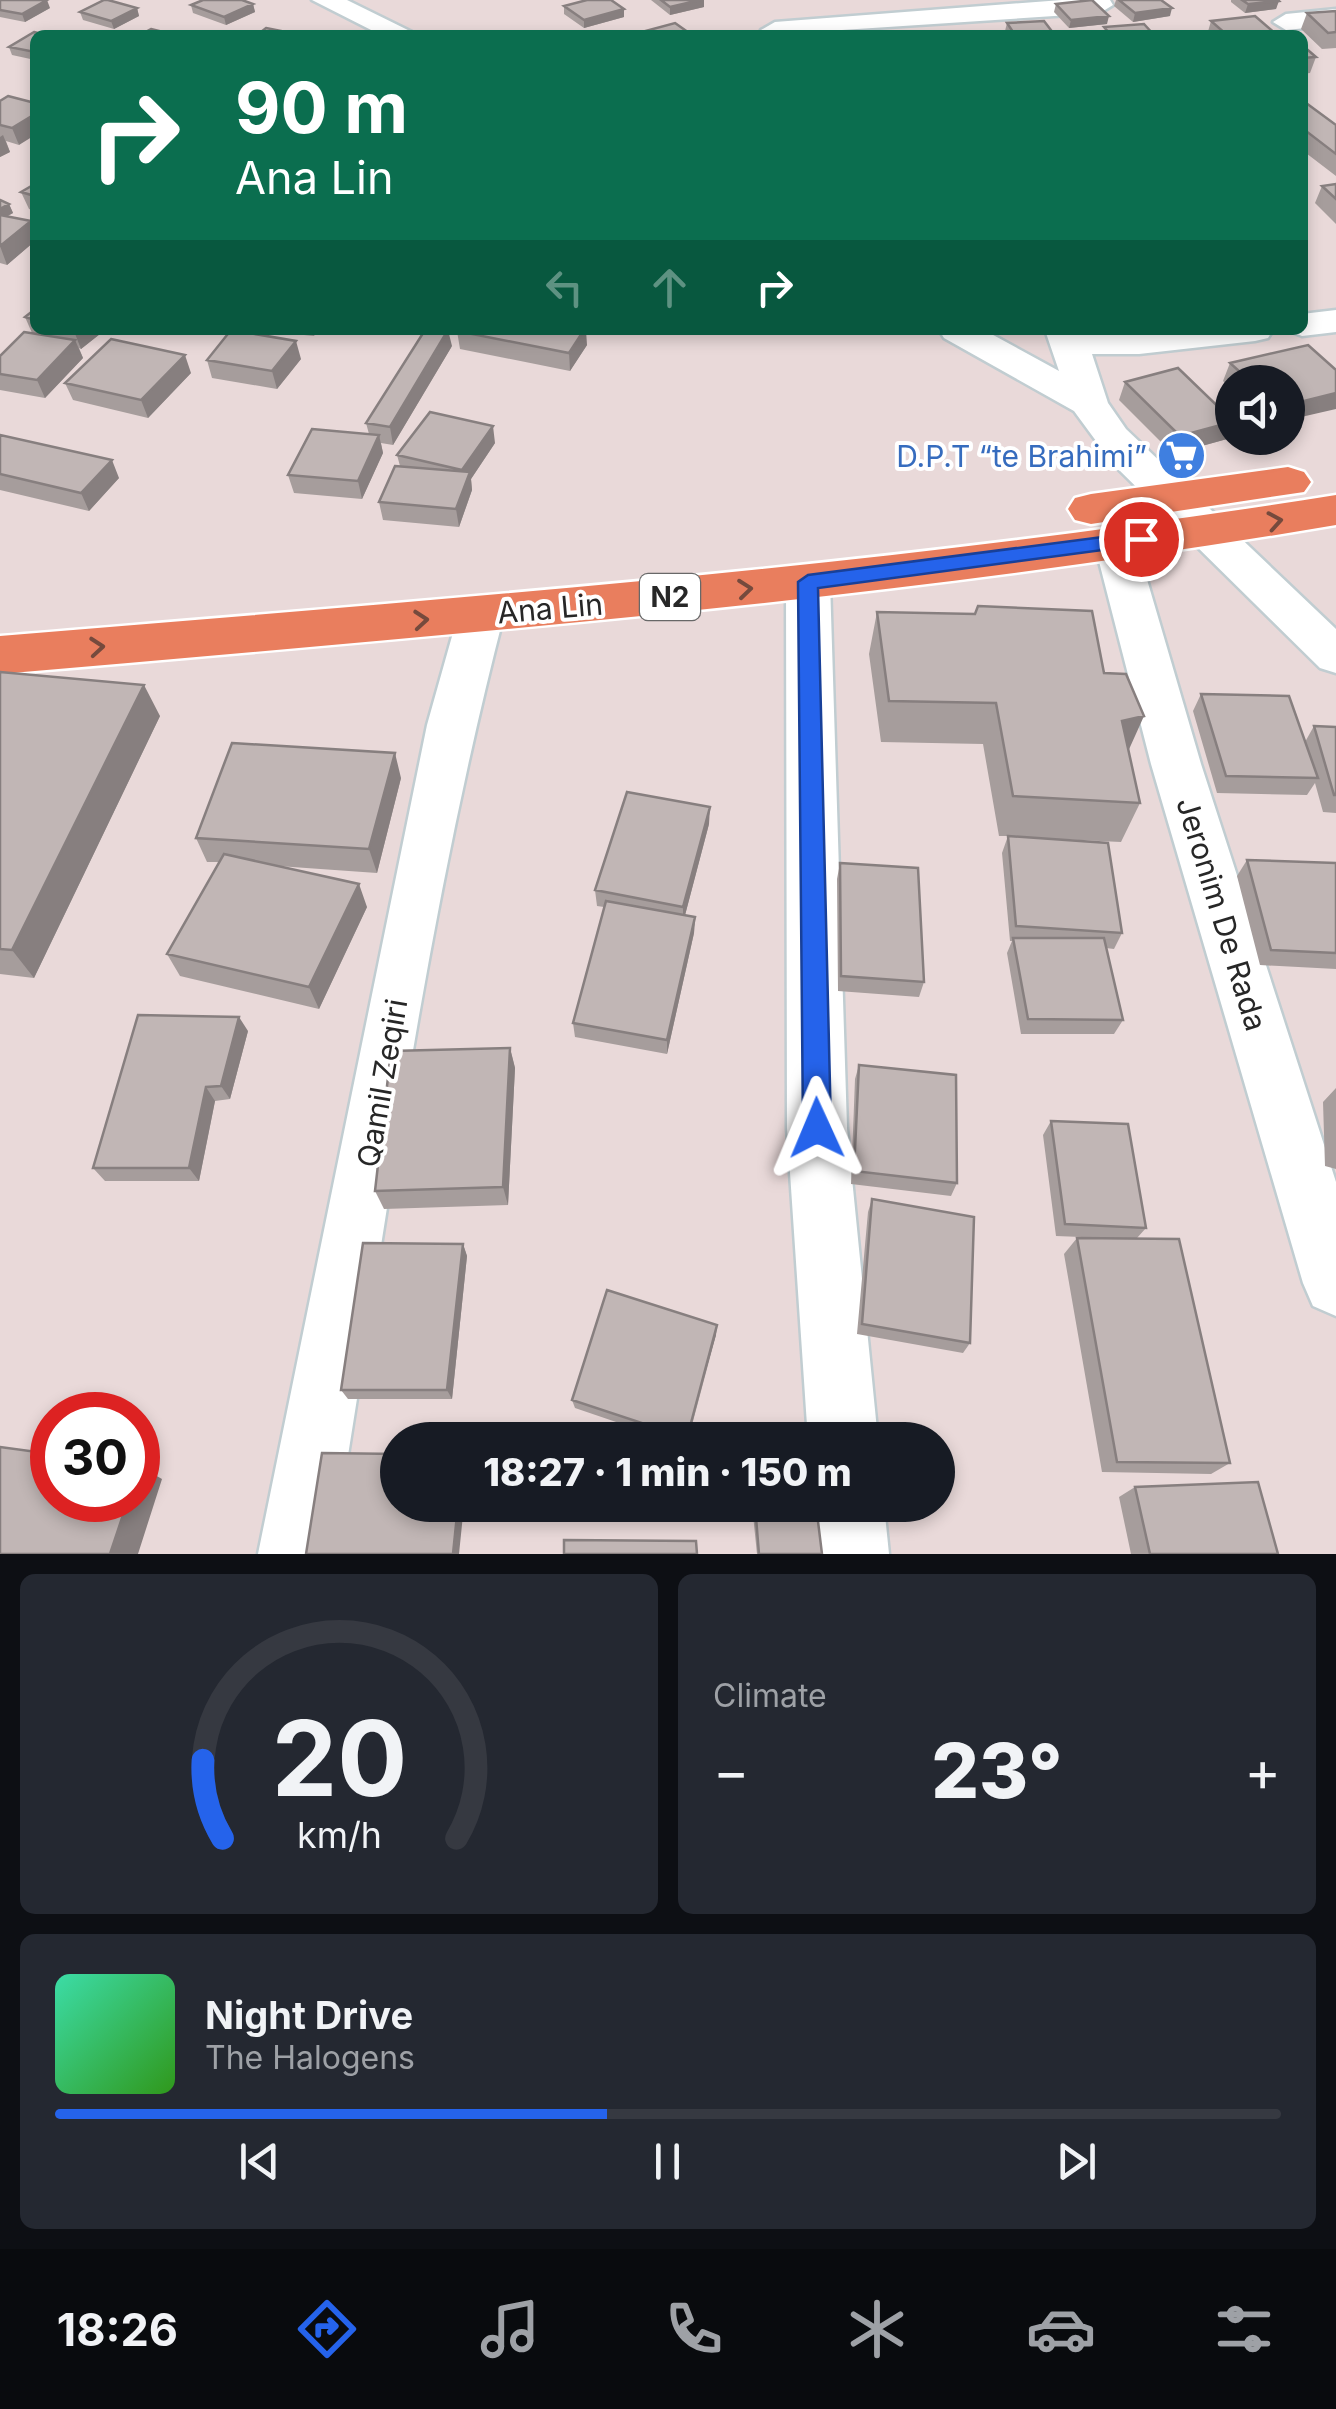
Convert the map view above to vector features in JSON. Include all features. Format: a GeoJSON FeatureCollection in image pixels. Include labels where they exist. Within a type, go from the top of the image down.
{"type":"FeatureCollection","features":[{"type":"Feature","properties":{"kind":"main road","name":"Ana Lin"},"geometry":{"type":"LineString","coordinates":[[0,620],[842,545],[1336,476]]}},
{"type":"Feature","properties":{"kind":"main road","name":"Ana Lin"},"geometry":{"type":"LineString","coordinates":[[0,655],[808,582],[1210,531],[1336,510]]}},
{"type":"Feature","properties":{"kind":"street"},"geometry":{"type":"LineString","coordinates":[[326,0],[393,30]]}},
{"type":"Feature","properties":{"kind":"street"},"geometry":{"type":"LineString","coordinates":[[773,26],[1100,4]]}},
{"type":"Feature","properties":{"kind":"street"},"geometry":{"type":"LineString","coordinates":[[1286,22],[1336,18]]}},
{"type":"Feature","properties":{"kind":"street"},"geometry":{"type":"LineString","coordinates":[[1308,324],[1336,321]]}},
{"type":"Feature","properties":{"kind":"street"},"geometry":{"type":"LineString","coordinates":[[965,335],[1088,403],[1166,497],[1210,531],[1336,656]]}},
{"type":"Feature","properties":{"kind":"street"},"geometry":{"type":"LineString","coordinates":[[1088,403],[1068,337],[1140,343],[1211,335]]}},
{"type":"Feature","properties":{"kind":"street","name":"Jeronim De Rada"},"geometry":{"type":"LineString","coordinates":[[1115,542],[1176,764],[1336,1283]]}},
{"type":"Feature","properties":{"kind":"street"},"geometry":{"type":"LineString","coordinates":[[808,582],[817,1128],[841,1422]]}},
{"type":"Feature","properties":{"kind":"street","name":"Qamil Zeqiri"},"geometry":{"type":"LineString","coordinates":[[295,1554],[412,910],[450,725],[481,614]]}},
{"type":"Feature","properties":{"kind":"street"},"geometry":{"type":"LineString","coordinates":[[849,1522],[852,1554]]}},
{"type":"Feature","properties":{"kind":"building"},"geometry":{"type":"Polygon","coordinates":[[[0,0],[47,0],[22,14],[0,10],[0,0]]]}},
{"type":"Feature","properties":{"kind":"building"},"geometry":{"type":"Polygon","coordinates":[[[104,0],[137,8],[111,21],[80,12],[104,0]]]}},
{"type":"Feature","properties":{"kind":"building"},"geometry":{"type":"Polygon","coordinates":[[[203,0],[242,0],[253,4],[224,17],[191,5],[203,0]]]}},
{"type":"Feature","properties":{"kind":"building"},"geometry":{"type":"Polygon","coordinates":[[[587,0],[611,0],[624,9],[584,20],[564,6],[587,0]]]}},
{"type":"Feature","properties":{"kind":"building"},"geometry":{"type":"Polygon","coordinates":[[[661,0],[700,0],[670,7],[661,0]]]}},
{"type":"Feature","properties":{"kind":"building"},"geometry":{"type":"Polygon","coordinates":[[[1092,0],[1109,16],[1071,20],[1056,4],[1092,0]]]}},
{"type":"Feature","properties":{"kind":"building"},"geometry":{"type":"Polygon","coordinates":[[[1119,0],[1161,0],[1172,8],[1135,13],[1119,0]]]}},
{"type":"Feature","properties":{"kind":"building"},"geometry":{"type":"Polygon","coordinates":[[[1242,0],[1278,0],[1279,1],[1248,4],[1242,0]]]}},
{"type":"Feature","properties":{"kind":"building"},"geometry":{"type":"Polygon","coordinates":[[[1336,11],[1336,32],[1328,33],[1307,13],[1336,11]]]}},
{"type":"Feature","properties":{"kind":"building"},"geometry":{"type":"Polygon","coordinates":[[[1255,16],[1271,30],[1221,30],[1211,21],[1255,16]]]}},
{"type":"Feature","properties":{"kind":"building"},"geometry":{"type":"Polygon","coordinates":[[[1044,21],[1051,30],[1012,30],[1007,23],[1044,21]]]}},
{"type":"Feature","properties":{"kind":"building"},"geometry":{"type":"Polygon","coordinates":[[[675,23],[685,30],[649,30],[675,23]]]}},
{"type":"Feature","properties":{"kind":"building"},"geometry":{"type":"Polygon","coordinates":[[[1144,24],[1149,30],[1107,30],[1104,27],[1144,24]]]}},
{"type":"Feature","properties":{"kind":"building"},"geometry":{"type":"Polygon","coordinates":[[[30,34],[30,51],[9,47],[30,34]]]}},
{"type":"Feature","properties":{"kind":"building"},"geometry":{"type":"Polygon","coordinates":[[[8,96],[30,102],[30,117],[12,128],[0,125],[0,101],[8,96]]]}},
{"type":"Feature","properties":{"kind":"building"},"geometry":{"type":"Polygon","coordinates":[[[1308,104],[1336,125],[1336,154],[1308,133],[1308,104]]]}},
{"type":"Feature","properties":{"kind":"building"},"geometry":{"type":"Polygon","coordinates":[[[1336,184],[1336,199],[1322,186],[1336,184]]]}},
{"type":"Feature","properties":{"kind":"building"},"geometry":{"type":"Polygon","coordinates":[[[0,215],[30,221],[30,222],[0,246],[0,215]]]}},
{"type":"Feature","properties":{"kind":"building"},"geometry":{"type":"Polygon","coordinates":[[[24,332],[75,340],[37,380],[0,374],[0,356],[24,332]]]}},
{"type":"Feature","properties":{"kind":"building"},"geometry":{"type":"Polygon","coordinates":[[[227,335],[296,341],[272,371],[207,360],[227,335]]]}},
{"type":"Feature","properties":{"kind":"building"},"geometry":{"type":"Polygon","coordinates":[[[422,335],[445,335],[390,427],[366,423],[422,335]]]}},
{"type":"Feature","properties":{"kind":"building"},"geometry":{"type":"Polygon","coordinates":[[[477,335],[581,335],[569,353],[477,335]]]}},
{"type":"Feature","properties":{"kind":"building"},"geometry":{"type":"Polygon","coordinates":[[[111,339],[185,355],[141,400],[65,383],[111,339]]]}},
{"type":"Feature","properties":{"kind":"building"},"geometry":{"type":"Polygon","coordinates":[[[1308,345],[1336,370],[1336,393],[1305,401],[1305,365],[1230,363],[1308,345]]]}},
{"type":"Feature","properties":{"kind":"building"},"geometry":{"type":"Polygon","coordinates":[[[1178,368],[1215,404],[1215,427],[1180,436],[1125,382],[1178,368]]]}},
{"type":"Feature","properties":{"kind":"building"},"geometry":{"type":"Polygon","coordinates":[[[430,412],[493,426],[462,470],[397,455],[430,412]]]}},
{"type":"Feature","properties":{"kind":"building"},"geometry":{"type":"Polygon","coordinates":[[[312,429],[379,435],[358,481],[288,475],[312,429]]]}},
{"type":"Feature","properties":{"kind":"building"},"geometry":{"type":"Polygon","coordinates":[[[0,435],[112,460],[81,493],[0,474],[0,435]]]}},
{"type":"Feature","properties":{"kind":"building"},"geometry":{"type":"Polygon","coordinates":[[[395,466],[470,472],[456,509],[379,502],[395,466]]]}},
{"type":"Feature","properties":{"kind":"building"},"geometry":{"type":"Polygon","coordinates":[[[978,606],[1092,611],[1104,673],[1126,674],[1144,716],[1122,721],[1140,803],[1013,796],[996,703],[889,701],[877,612],[975,614],[978,606]]]}},
{"type":"Feature","properties":{"kind":"building"},"geometry":{"type":"Polygon","coordinates":[[[0,672],[144,685],[12,950],[0,949],[0,672]]]}},
{"type":"Feature","properties":{"kind":"building"},"geometry":{"type":"Polygon","coordinates":[[[1201,694],[1289,696],[1318,778],[1226,776],[1201,694]]]}},
{"type":"Feature","properties":{"kind":"building"},"geometry":{"type":"Polygon","coordinates":[[[1314,726],[1336,727],[1336,795],[1334,795],[1314,726]]]}},
{"type":"Feature","properties":{"kind":"building"},"geometry":{"type":"Polygon","coordinates":[[[232,743],[395,753],[369,849],[196,838],[232,743]]]}},
{"type":"Feature","properties":{"kind":"building"},"geometry":{"type":"Polygon","coordinates":[[[627,792],[710,807],[683,907],[595,890],[627,792]]]}},
{"type":"Feature","properties":{"kind":"building"},"geometry":{"type":"Polygon","coordinates":[[[1008,836],[1108,843],[1122,933],[1016,926],[1008,836]]]}},
{"type":"Feature","properties":{"kind":"building"},"geometry":{"type":"Polygon","coordinates":[[[224,854],[359,884],[309,987],[167,954],[224,854]]]}},
{"type":"Feature","properties":{"kind":"building"},"geometry":{"type":"Polygon","coordinates":[[[1247,860],[1336,863],[1336,953],[1271,950],[1247,860]]]}},
{"type":"Feature","properties":{"kind":"building"},"geometry":{"type":"Polygon","coordinates":[[[840,863],[918,868],[924,982],[841,976],[840,863]]]}},
{"type":"Feature","properties":{"kind":"building"},"geometry":{"type":"Polygon","coordinates":[[[606,901],[695,917],[667,1040],[573,1023],[606,901]]]}},
{"type":"Feature","properties":{"kind":"building"},"geometry":{"type":"Polygon","coordinates":[[[1013,938],[1104,938],[1123,1020],[1028,1019],[1013,938]]]}},
{"type":"Feature","properties":{"kind":"building"},"geometry":{"type":"Polygon","coordinates":[[[138,1015],[239,1017],[221,1086],[206,1087],[189,1168],[93,1168],[138,1015]]]}},
{"type":"Feature","properties":{"kind":"building"},"geometry":{"type":"Polygon","coordinates":[[[510,1048],[503,1187],[375,1191],[391,1051],[510,1048]]]}},
{"type":"Feature","properties":{"kind":"building"},"geometry":{"type":"Polygon","coordinates":[[[859,1065],[956,1075],[957,1183],[854,1171],[859,1065]]]}},
{"type":"Feature","properties":{"kind":"building"},"geometry":{"type":"Polygon","coordinates":[[[1051,1121],[1128,1124],[1146,1228],[1065,1224],[1051,1121]]]}},
{"type":"Feature","properties":{"kind":"building"},"geometry":{"type":"Polygon","coordinates":[[[872,1199],[974,1217],[970,1343],[862,1324],[872,1199]]]}},
{"type":"Feature","properties":{"kind":"building"},"geometry":{"type":"Polygon","coordinates":[[[1077,1238],[1179,1239],[1230,1463],[1117,1462],[1077,1238]]]}},
{"type":"Feature","properties":{"kind":"building"},"geometry":{"type":"Polygon","coordinates":[[[363,1243],[463,1244],[447,1390],[341,1390],[363,1243]]]}},
{"type":"Feature","properties":{"kind":"building"},"geometry":{"type":"Polygon","coordinates":[[[607,1290],[717,1325],[691,1422],[639,1422],[572,1400],[607,1290]]]}},
{"type":"Feature","properties":{"kind":"building"},"geometry":{"type":"Polygon","coordinates":[[[0,1447],[30,1451],[30,1522],[121,1522],[110,1554],[0,1554],[0,1447]]]}},
{"type":"Feature","properties":{"kind":"building"},"geometry":{"type":"Polygon","coordinates":[[[322,1453],[380,1454],[380,1522],[456,1522],[453,1554],[306,1554],[322,1453]]]}},
{"type":"Feature","properties":{"kind":"building"},"geometry":{"type":"Polygon","coordinates":[[[1258,1482],[1278,1554],[1150,1554],[1135,1487],[1258,1482]]]}},
{"type":"Feature","properties":{"kind":"building"},"geometry":{"type":"Polygon","coordinates":[[[756,1522],[818,1522],[822,1554],[759,1554],[756,1522]]]}},
{"type":"Feature","properties":{"kind":"building"},"geometry":{"type":"Polygon","coordinates":[[[564,1540],[696,1541],[697,1554],[564,1554],[564,1540]]]}},
{"type":"Feature","properties":{"kind":"place","name":"D.P.T “te Brahimi”"},"geometry":{"type":"Point","coordinates":[1182,456]}},
{"type":"Feature","properties":{"kind":"route"},"geometry":{"type":"LineString","coordinates":[[817,1128],[808,582],[1141,539]]}}]}
